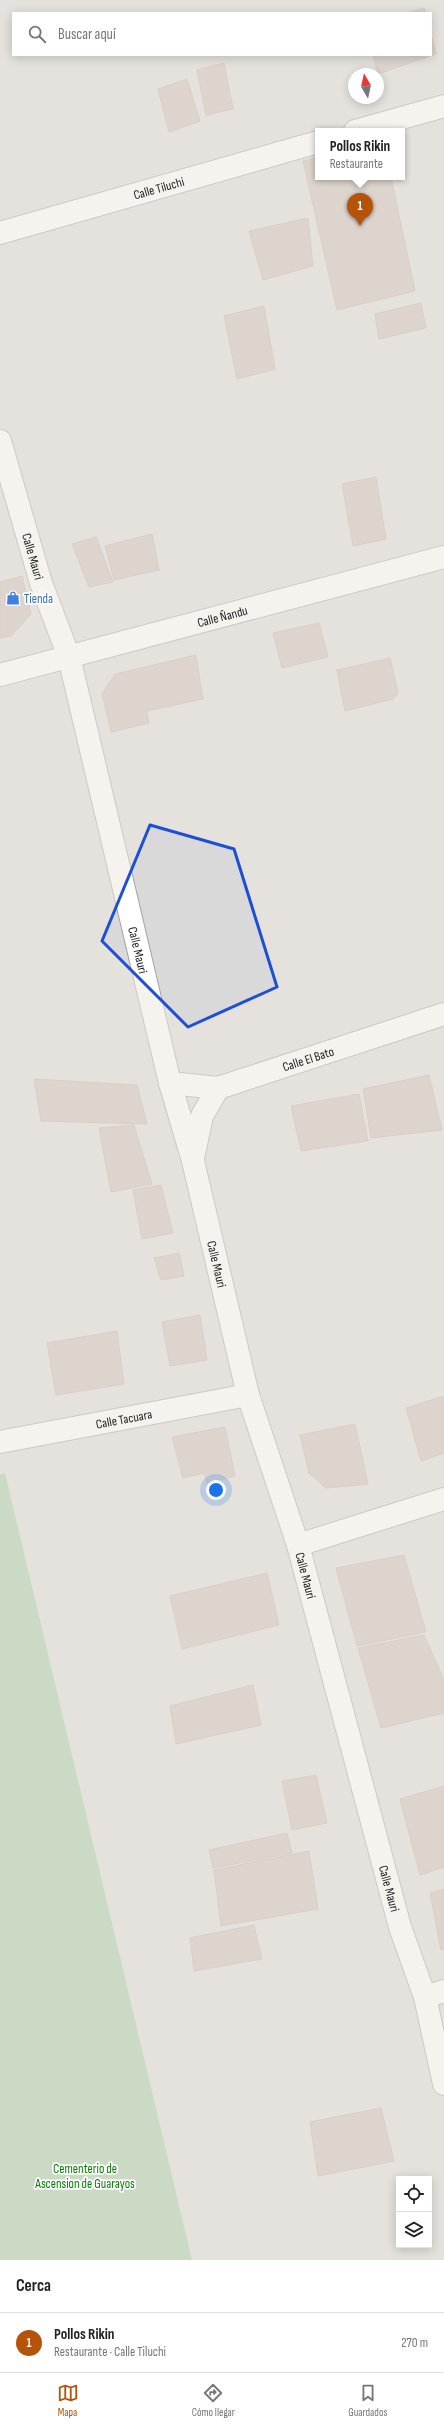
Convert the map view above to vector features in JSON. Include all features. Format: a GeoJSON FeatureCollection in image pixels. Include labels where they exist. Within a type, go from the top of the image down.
{"type":"FeatureCollection","features":[{"type":"Feature","properties":{"kind":"street"},"geometry":{"type":"LineString","coordinates":[[367,128],[444,106]]}},
{"type":"Feature","properties":{"kind":"street","name":"Calle Tiluchi"},"geometry":{"type":"LineString","coordinates":[[0,233],[315,143]]}},
{"type":"Feature","properties":{"kind":"street","name":"Calle Mauri"},"geometry":{"type":"LineString","coordinates":[[0,441],[42,583],[68,657],[170,1083],[193,1161],[248,1396],[298,1545],[400,1927],[434,1994],[444,2084]]}},
{"type":"Feature","properties":{"kind":"street","name":"Calle Ñandu"},"geometry":{"type":"LineString","coordinates":[[0,675],[444,556]]}},
{"type":"Feature","properties":{"kind":"street","name":"Calle El Bato"},"geometry":{"type":"LineString","coordinates":[[170,1083],[218,1088],[444,1014]]}},
{"type":"Feature","properties":{"kind":"street"},"geometry":{"type":"LineString","coordinates":[[193,1161],[202,1116],[218,1088]]}},
{"type":"Feature","properties":{"kind":"street","name":"Calle Tacuara"},"geometry":{"type":"LineString","coordinates":[[0,1442],[248,1396]]}},
{"type":"Feature","properties":{"kind":"street"},"geometry":{"type":"LineString","coordinates":[[298,1545],[444,1499]]}},
{"type":"Feature","properties":{"kind":"highlighted area"},"geometry":{"type":"Polygon","coordinates":[[[150,825],[234,849],[277,987],[188,1027],[102,941],[150,825]]]}},
{"type":"Feature","properties":{"kind":"shaded area"},"geometry":{"type":"Polygon","coordinates":[[[0,0],[444,0],[444,2260],[0,2260],[0,0]]]}},
{"type":"Feature","properties":{"kind":"green space","name":"Cementerio de Ascension de Guarayos"},"geometry":{"type":"Polygon","coordinates":[[[5,1473],[192,2260],[0,2260],[0,1474],[5,1473]]]}},
{"type":"Feature","properties":{"kind":"building"},"geometry":{"type":"Polygon","coordinates":[[[424,8],[426,12],[410,12],[424,8]]]}},
{"type":"Feature","properties":{"kind":"building"},"geometry":{"type":"Polygon","coordinates":[[[432,39],[436,54],[432,55],[432,39]]]}},
{"type":"Feature","properties":{"kind":"building"},"geometry":{"type":"Polygon","coordinates":[[[373,56],[430,56],[384,72],[384,68],[376,68],[373,56]]]}},
{"type":"Feature","properties":{"kind":"building"},"geometry":{"type":"Polygon","coordinates":[[[224,63],[233,109],[206,115],[197,70],[224,63]]]}},
{"type":"Feature","properties":{"kind":"building"},"geometry":{"type":"Polygon","coordinates":[[[187,79],[200,121],[169,132],[158,89],[187,79]]]}},
{"type":"Feature","properties":{"kind":"building"},"geometry":{"type":"Polygon","coordinates":[[[315,158],[315,180],[392,180],[415,291],[337,310],[303,161],[315,158]]]}},
{"type":"Feature","properties":{"kind":"building"},"geometry":{"type":"Polygon","coordinates":[[[308,218],[313,266],[263,280],[249,231],[308,218]]]}},
{"type":"Feature","properties":{"kind":"building"},"geometry":{"type":"Polygon","coordinates":[[[421,303],[426,328],[379,339],[375,314],[421,303]]]}},
{"type":"Feature","properties":{"kind":"building"},"geometry":{"type":"Polygon","coordinates":[[[264,306],[275,369],[237,379],[224,316],[264,306]]]}},
{"type":"Feature","properties":{"kind":"building"},"geometry":{"type":"Polygon","coordinates":[[[376,477],[386,539],[353,546],[342,484],[376,477]]]}},
{"type":"Feature","properties":{"kind":"building"},"geometry":{"type":"Polygon","coordinates":[[[152,534],[159,570],[114,580],[105,546],[152,534]]]}},
{"type":"Feature","properties":{"kind":"building"},"geometry":{"type":"Polygon","coordinates":[[[96,537],[113,582],[89,587],[72,544],[96,537]]]}},
{"type":"Feature","properties":{"kind":"building","name":"Tienda"},"geometry":{"type":"Polygon","coordinates":[[[22,576],[31,614],[11,636],[0,638],[0,582],[22,576]]]}},
{"type":"Feature","properties":{"kind":"building"},"geometry":{"type":"Polygon","coordinates":[[[319,623],[328,657],[282,668],[273,633],[319,623]]]}},
{"type":"Feature","properties":{"kind":"building"},"geometry":{"type":"Polygon","coordinates":[[[196,655],[203,699],[147,711],[149,723],[111,732],[102,694],[115,674],[196,655]]]}},
{"type":"Feature","properties":{"kind":"building"},"geometry":{"type":"Polygon","coordinates":[[[390,658],[398,693],[393,699],[345,711],[337,670],[390,658]]]}},
{"type":"Feature","properties":{"kind":"building"},"geometry":{"type":"Polygon","coordinates":[[[429,1075],[442,1130],[371,1138],[363,1089],[429,1075]]]}},
{"type":"Feature","properties":{"kind":"building"},"geometry":{"type":"Polygon","coordinates":[[[34,1079],[137,1085],[147,1124],[41,1121],[34,1079]]]}},
{"type":"Feature","properties":{"kind":"building"},"geometry":{"type":"Polygon","coordinates":[[[359,1094],[368,1141],[301,1151],[291,1106],[359,1094]]]}},
{"type":"Feature","properties":{"kind":"building"},"geometry":{"type":"Polygon","coordinates":[[[134,1125],[152,1184],[111,1192],[99,1128],[134,1125]]]}},
{"type":"Feature","properties":{"kind":"building"},"geometry":{"type":"Polygon","coordinates":[[[161,1185],[173,1233],[142,1239],[133,1190],[161,1185]]]}},
{"type":"Feature","properties":{"kind":"building"},"geometry":{"type":"Polygon","coordinates":[[[179,1253],[184,1276],[161,1280],[154,1258],[179,1253]]]}},
{"type":"Feature","properties":{"kind":"building"},"geometry":{"type":"Polygon","coordinates":[[[200,1315],[207,1360],[170,1366],[162,1322],[200,1315]]]}},
{"type":"Feature","properties":{"kind":"building"},"geometry":{"type":"Polygon","coordinates":[[[117,1331],[124,1384],[56,1395],[47,1343],[117,1331]]]}},
{"type":"Feature","properties":{"kind":"building"},"geometry":{"type":"Polygon","coordinates":[[[444,1396],[444,1453],[421,1461],[406,1408],[444,1396]]]}},
{"type":"Feature","properties":{"kind":"building"},"geometry":{"type":"Polygon","coordinates":[[[355,1424],[368,1484],[326,1488],[309,1473],[300,1435],[355,1424]]]}},
{"type":"Feature","properties":{"kind":"building"},"geometry":{"type":"Polygon","coordinates":[[[225,1427],[235,1476],[207,1483],[204,1473],[183,1478],[172,1437],[225,1427]]]}},
{"type":"Feature","properties":{"kind":"building"},"geometry":{"type":"Polygon","coordinates":[[[404,1555],[426,1632],[357,1646],[336,1568],[404,1555]]]}},
{"type":"Feature","properties":{"kind":"building"},"geometry":{"type":"Polygon","coordinates":[[[267,1573],[279,1625],[182,1649],[170,1596],[267,1573]]]}},
{"type":"Feature","properties":{"kind":"building"},"geometry":{"type":"Polygon","coordinates":[[[424,1635],[444,1680],[444,1713],[381,1728],[358,1648],[424,1635]]]}},
{"type":"Feature","properties":{"kind":"building"},"geometry":{"type":"Polygon","coordinates":[[[253,1685],[261,1725],[176,1744],[170,1706],[253,1685]]]}},
{"type":"Feature","properties":{"kind":"building"},"geometry":{"type":"Polygon","coordinates":[[[316,1775],[327,1823],[292,1830],[282,1781],[316,1775]]]}},
{"type":"Feature","properties":{"kind":"building"},"geometry":{"type":"Polygon","coordinates":[[[444,1786],[444,1867],[420,1875],[400,1799],[444,1786]]]}},
{"type":"Feature","properties":{"kind":"building"},"geometry":{"type":"Polygon","coordinates":[[[287,1833],[292,1853],[213,1868],[209,1850],[287,1833]]]}},
{"type":"Feature","properties":{"kind":"building"},"geometry":{"type":"Polygon","coordinates":[[[309,1851],[318,1909],[221,1926],[214,1870],[309,1851]]]}},
{"type":"Feature","properties":{"kind":"building"},"geometry":{"type":"Polygon","coordinates":[[[444,1889],[444,1949],[441,1950],[430,1893],[444,1889]]]}},
{"type":"Feature","properties":{"kind":"building"},"geometry":{"type":"Polygon","coordinates":[[[254,1925],[262,1959],[194,1971],[190,1938],[254,1925]]]}},
{"type":"Feature","properties":{"kind":"building"},"geometry":{"type":"Polygon","coordinates":[[[381,2108],[394,2161],[318,2176],[310,2122],[381,2108]]]}},
{"type":"Feature","properties":{"kind":"place","name":"Pollos Rikin"},"geometry":{"type":"Point","coordinates":[360,226]}},
{"type":"Feature","properties":{"kind":"place","name":"Tienda"},"geometry":{"type":"Point","coordinates":[13,598]}}]}
